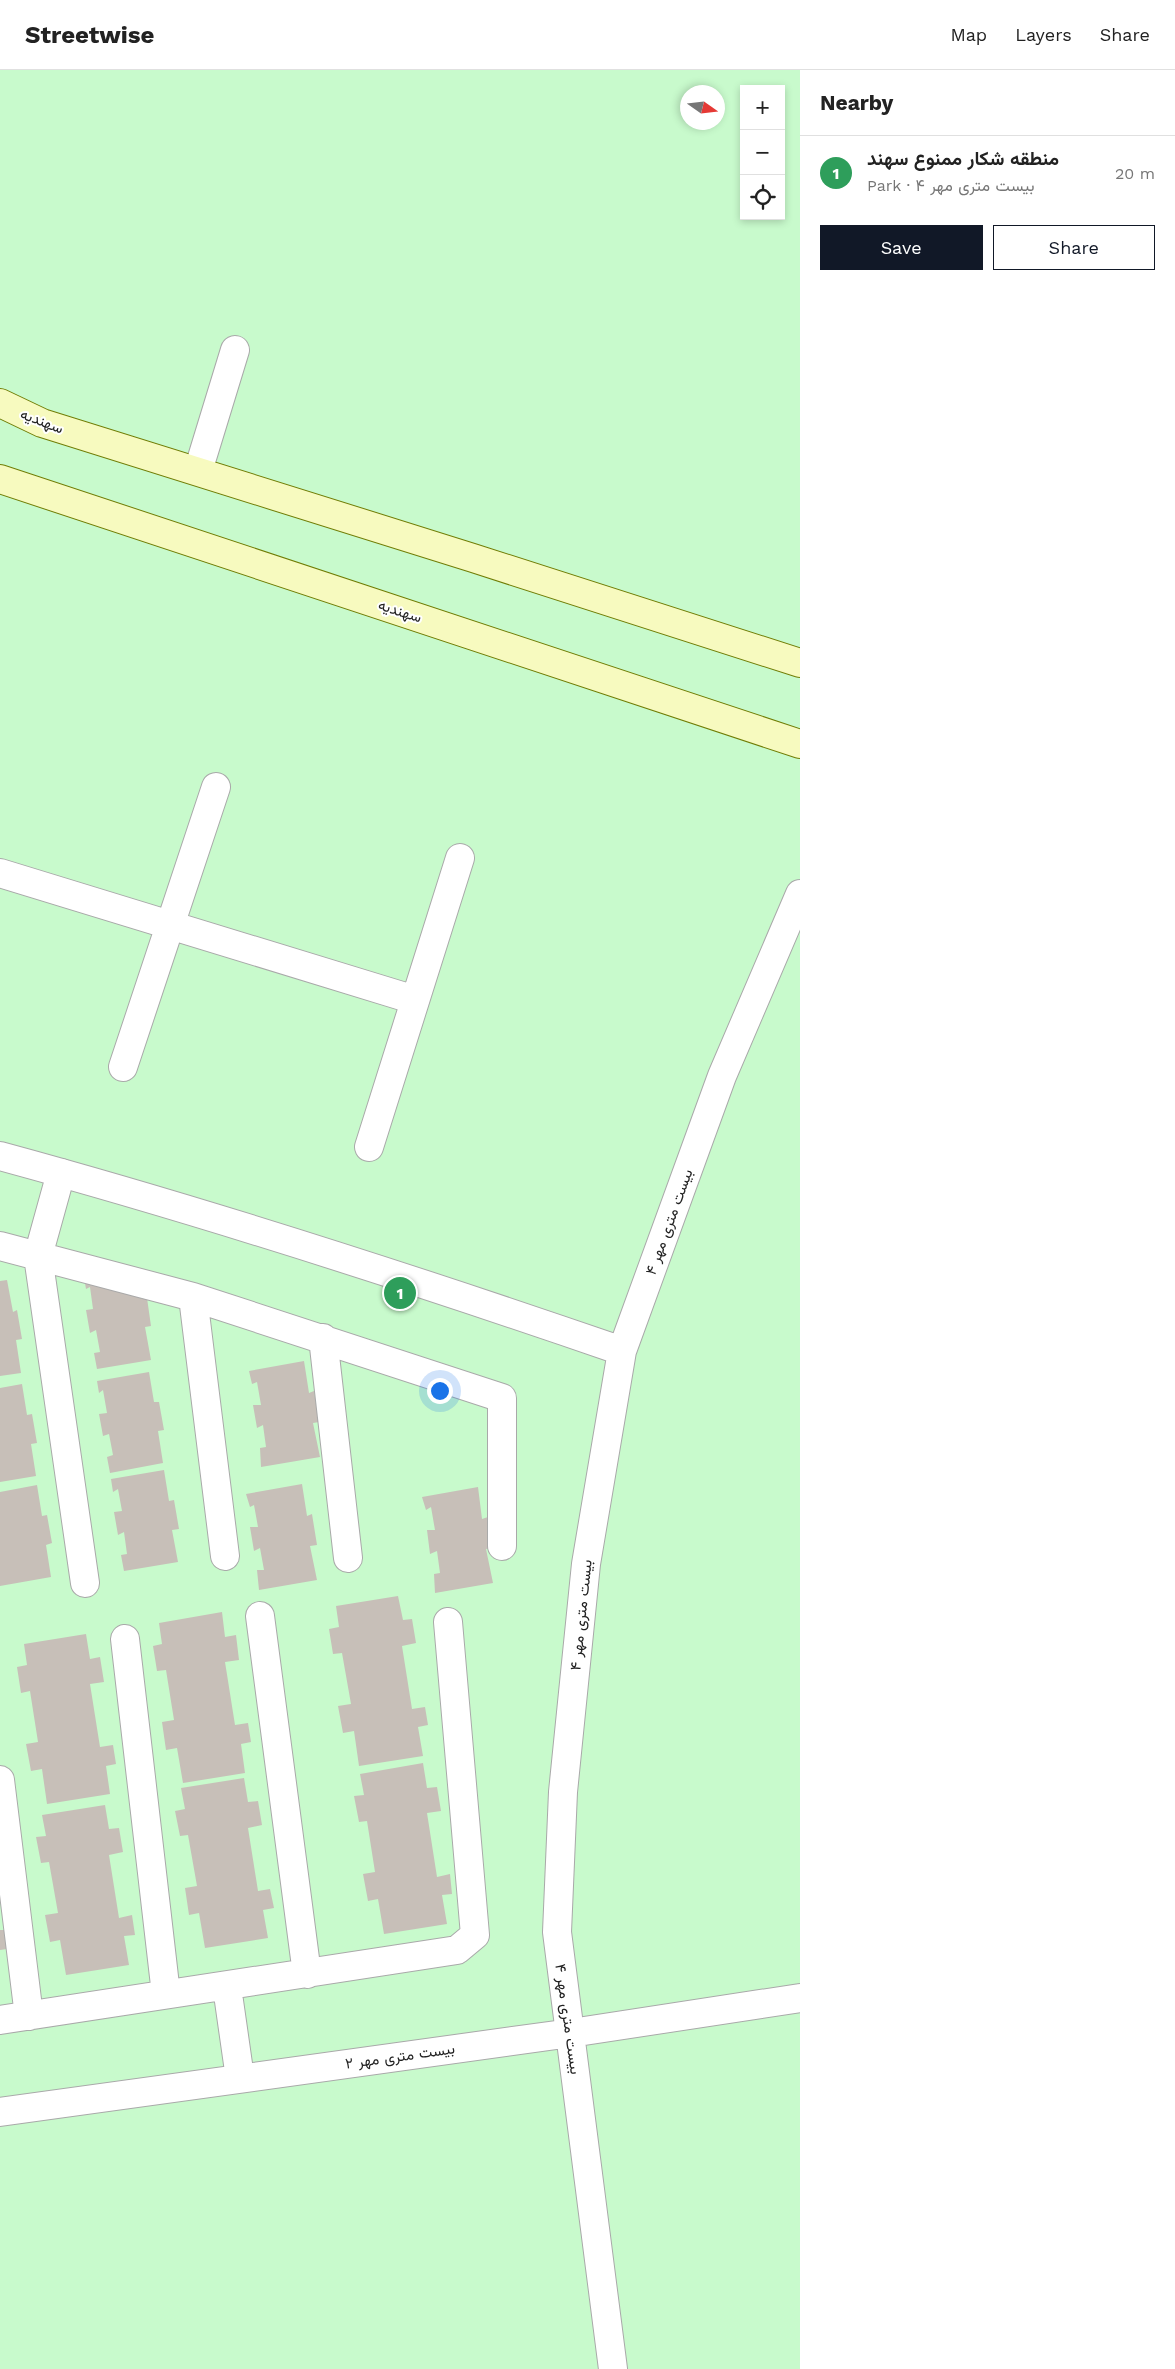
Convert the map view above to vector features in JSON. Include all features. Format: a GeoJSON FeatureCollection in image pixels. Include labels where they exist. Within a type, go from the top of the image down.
{"type":"FeatureCollection","features":[{"type":"Feature","properties":{"kind":"main road","name":"سهندیه"},"geometry":{"type":"LineString","coordinates":[[0,403],[42,424],[198,471],[800,663]]}},
{"type":"Feature","properties":{"kind":"main road","name":"سهندیه"},"geometry":{"type":"LineString","coordinates":[[0,479],[800,744]]}},
{"type":"Feature","properties":{"kind":"street"},"geometry":{"type":"LineString","coordinates":[[198,471],[235,350]]}},
{"type":"Feature","properties":{"kind":"street"},"geometry":{"type":"LineString","coordinates":[[123,1067],[216,787]]}},
{"type":"Feature","properties":{"kind":"street"},"geometry":{"type":"LineString","coordinates":[[369,1147],[460,858]]}},
{"type":"Feature","properties":{"kind":"street"},"geometry":{"type":"LineString","coordinates":[[0,873],[415,1000]]}},
{"type":"Feature","properties":{"kind":"street","name":"بیست متری مهر ۴"},"geometry":{"type":"LineString","coordinates":[[613,2369],[557,1932],[563,1792],[586,1564],[622,1350],[722,1076],[800,894]]}},
{"type":"Feature","properties":{"kind":"street"},"geometry":{"type":"LineString","coordinates":[[0,1156],[185,1208],[420,1282],[622,1350]]}},
{"type":"Feature","properties":{"kind":"street"},"geometry":{"type":"LineString","coordinates":[[61,1173],[38,1256],[85,1583]]}},
{"type":"Feature","properties":{"kind":"street"},"geometry":{"type":"LineString","coordinates":[[0,1246],[193,1297],[502,1398],[502,1546]]}},
{"type":"Feature","properties":{"kind":"street"},"geometry":{"type":"LineString","coordinates":[[193,1297],[225,1556]]}},
{"type":"Feature","properties":{"kind":"street"},"geometry":{"type":"LineString","coordinates":[[323,1338],[348,1558]]}},
{"type":"Feature","properties":{"kind":"street"},"geometry":{"type":"LineString","coordinates":[[260,1616],[307,1974]]}},
{"type":"Feature","properties":{"kind":"street"},"geometry":{"type":"LineString","coordinates":[[0,2020],[166,1994],[227,1987],[457,1950],[475,1935],[448,1622]]}},
{"type":"Feature","properties":{"kind":"street"},"geometry":{"type":"LineString","coordinates":[[125,1639],[166,1994]]}},
{"type":"Feature","properties":{"kind":"street"},"geometry":{"type":"LineString","coordinates":[[0,1780],[29,2016]]}},
{"type":"Feature","properties":{"kind":"street"},"geometry":{"type":"LineString","coordinates":[[227,1987],[240,2078]]}},
{"type":"Feature","properties":{"kind":"street","name":"بیست متری مهر ۲"},"geometry":{"type":"LineString","coordinates":[[0,2112],[571,2033],[800,1998]]}},
{"type":"Feature","properties":{"kind":"green space"},"geometry":{"type":"Polygon","coordinates":[[[0,70],[800,70],[800,2369],[0,2369],[0,70]]]}},
{"type":"Feature","properties":{"kind":"building"},"geometry":{"type":"Polygon","coordinates":[[[136,1268],[141,1299],[147,1298],[151,1326],[145,1327],[151,1360],[97,1369],[94,1353],[100,1352],[96,1330],[90,1333],[86,1310],[93,1309],[90,1287],[86,1289],[84,1277],[136,1268]]]}},
{"type":"Feature","properties":{"kind":"building"},"geometry":{"type":"Polygon","coordinates":[[[7,1280],[13,1312],[17,1310],[22,1339],[16,1340],[21,1373],[0,1376],[0,1281],[7,1280]]]}},
{"type":"Feature","properties":{"kind":"building"},"geometry":{"type":"Polygon","coordinates":[[[304,1361],[309,1393],[314,1391],[319,1422],[313,1423],[320,1457],[261,1467],[260,1448],[266,1447],[263,1425],[257,1428],[253,1405],[261,1405],[257,1382],[252,1384],[249,1371],[304,1361]]]}},
{"type":"Feature","properties":{"kind":"building"},"geometry":{"type":"Polygon","coordinates":[[[149,1372],[154,1402],[159,1402],[164,1430],[158,1431],[163,1463],[110,1473],[107,1457],[113,1455],[109,1434],[103,1436],[99,1414],[107,1413],[103,1390],[99,1393],[97,1381],[149,1372]]]}},
{"type":"Feature","properties":{"kind":"building"},"geometry":{"type":"Polygon","coordinates":[[[22,1384],[27,1415],[32,1414],[37,1443],[31,1444],[36,1476],[0,1482],[0,1388],[22,1384]]]}},
{"type":"Feature","properties":{"kind":"building"},"geometry":{"type":"Polygon","coordinates":[[[164,1470],[169,1501],[174,1500],[179,1529],[172,1530],[178,1562],[124,1571],[121,1555],[127,1554],[124,1532],[118,1535],[114,1512],[122,1511],[118,1489],[113,1492],[111,1479],[164,1470]]]}},
{"type":"Feature","properties":{"kind":"building"},"geometry":{"type":"Polygon","coordinates":[[[302,1484],[307,1516],[312,1514],[317,1545],[310,1546],[317,1580],[259,1590],[257,1570],[264,1570],[260,1548],[254,1551],[250,1527],[258,1527],[254,1505],[250,1507],[246,1494],[302,1484]]]}},
{"type":"Feature","properties":{"kind":"building"},"geometry":{"type":"Polygon","coordinates":[[[37,1485],[42,1516],[47,1515],[52,1543],[46,1545],[51,1577],[0,1586],[0,1492],[37,1485]]]}},
{"type":"Feature","properties":{"kind":"building"},"geometry":{"type":"Polygon","coordinates":[[[478,1487],[482,1519],[488,1517],[492,1548],[486,1549],[493,1583],[435,1593],[434,1574],[440,1573],[437,1551],[430,1554],[427,1530],[435,1530],[431,1507],[426,1510],[422,1497],[478,1487]]]}},
{"type":"Feature","properties":{"kind":"building"},"geometry":{"type":"Polygon","coordinates":[[[398,1596],[403,1620],[412,1619],[416,1643],[402,1646],[412,1709],[425,1707],[428,1725],[418,1727],[423,1756],[359,1766],[354,1731],[343,1733],[338,1706],[351,1704],[342,1653],[333,1654],[329,1629],[339,1627],[336,1606],[398,1596]]]}},
{"type":"Feature","properties":{"kind":"building"},"geometry":{"type":"Polygon","coordinates":[[[222,1612],[225,1637],[236,1635],[239,1660],[225,1662],[235,1725],[248,1723],[251,1742],[241,1744],[245,1773],[183,1783],[177,1748],[166,1750],[162,1722],[174,1720],[166,1670],[157,1671],[153,1646],[162,1644],[159,1623],[222,1612]]]}},
{"type":"Feature","properties":{"kind":"building"},"geometry":{"type":"Polygon","coordinates":[[[86,1634],[90,1659],[100,1657],[104,1682],[90,1684],[100,1747],[113,1745],[116,1764],[106,1766],[110,1794],[47,1804],[42,1769],[31,1771],[26,1744],[38,1742],[30,1691],[21,1693],[17,1667],[27,1665],[24,1644],[86,1634]]]}},
{"type":"Feature","properties":{"kind":"building"},"geometry":{"type":"Polygon","coordinates":[[[423,1763],[427,1788],[437,1787],[441,1811],[427,1813],[437,1877],[450,1874],[452,1894],[442,1895],[447,1924],[384,1934],[378,1899],[368,1901],[363,1874],[375,1872],[367,1821],[359,1822],[354,1796],[364,1795],[360,1774],[423,1763]]]}},
{"type":"Feature","properties":{"kind":"building"},"geometry":{"type":"Polygon","coordinates":[[[244,1778],[248,1802],[258,1801],[262,1825],[248,1828],[258,1891],[270,1889],[274,1908],[263,1910],[268,1938],[205,1948],[199,1913],[189,1915],[185,1888],[197,1886],[188,1835],[180,1836],[175,1811],[185,1809],[181,1788],[244,1778]]]}},
{"type":"Feature","properties":{"kind":"building"},"geometry":{"type":"Polygon","coordinates":[[[105,1805],[109,1829],[119,1828],[123,1852],[109,1855],[119,1918],[132,1915],[135,1935],[124,1936],[129,1965],[66,1975],[60,1940],[50,1942],[45,1915],[58,1913],[49,1862],[41,1863],[36,1837],[46,1836],[42,1815],[105,1805]]]}},
{"type":"Feature","properties":{"kind":"building"},"geometry":{"type":"Polygon","coordinates":[[[0,1930],[4,1930],[7,1949],[0,1950],[0,1930]]]}},
{"type":"Feature","properties":{"kind":"place","name":"منطقه شکار ممنوع سهند"},"geometry":{"type":"Point","coordinates":[400,1293]}}]}
